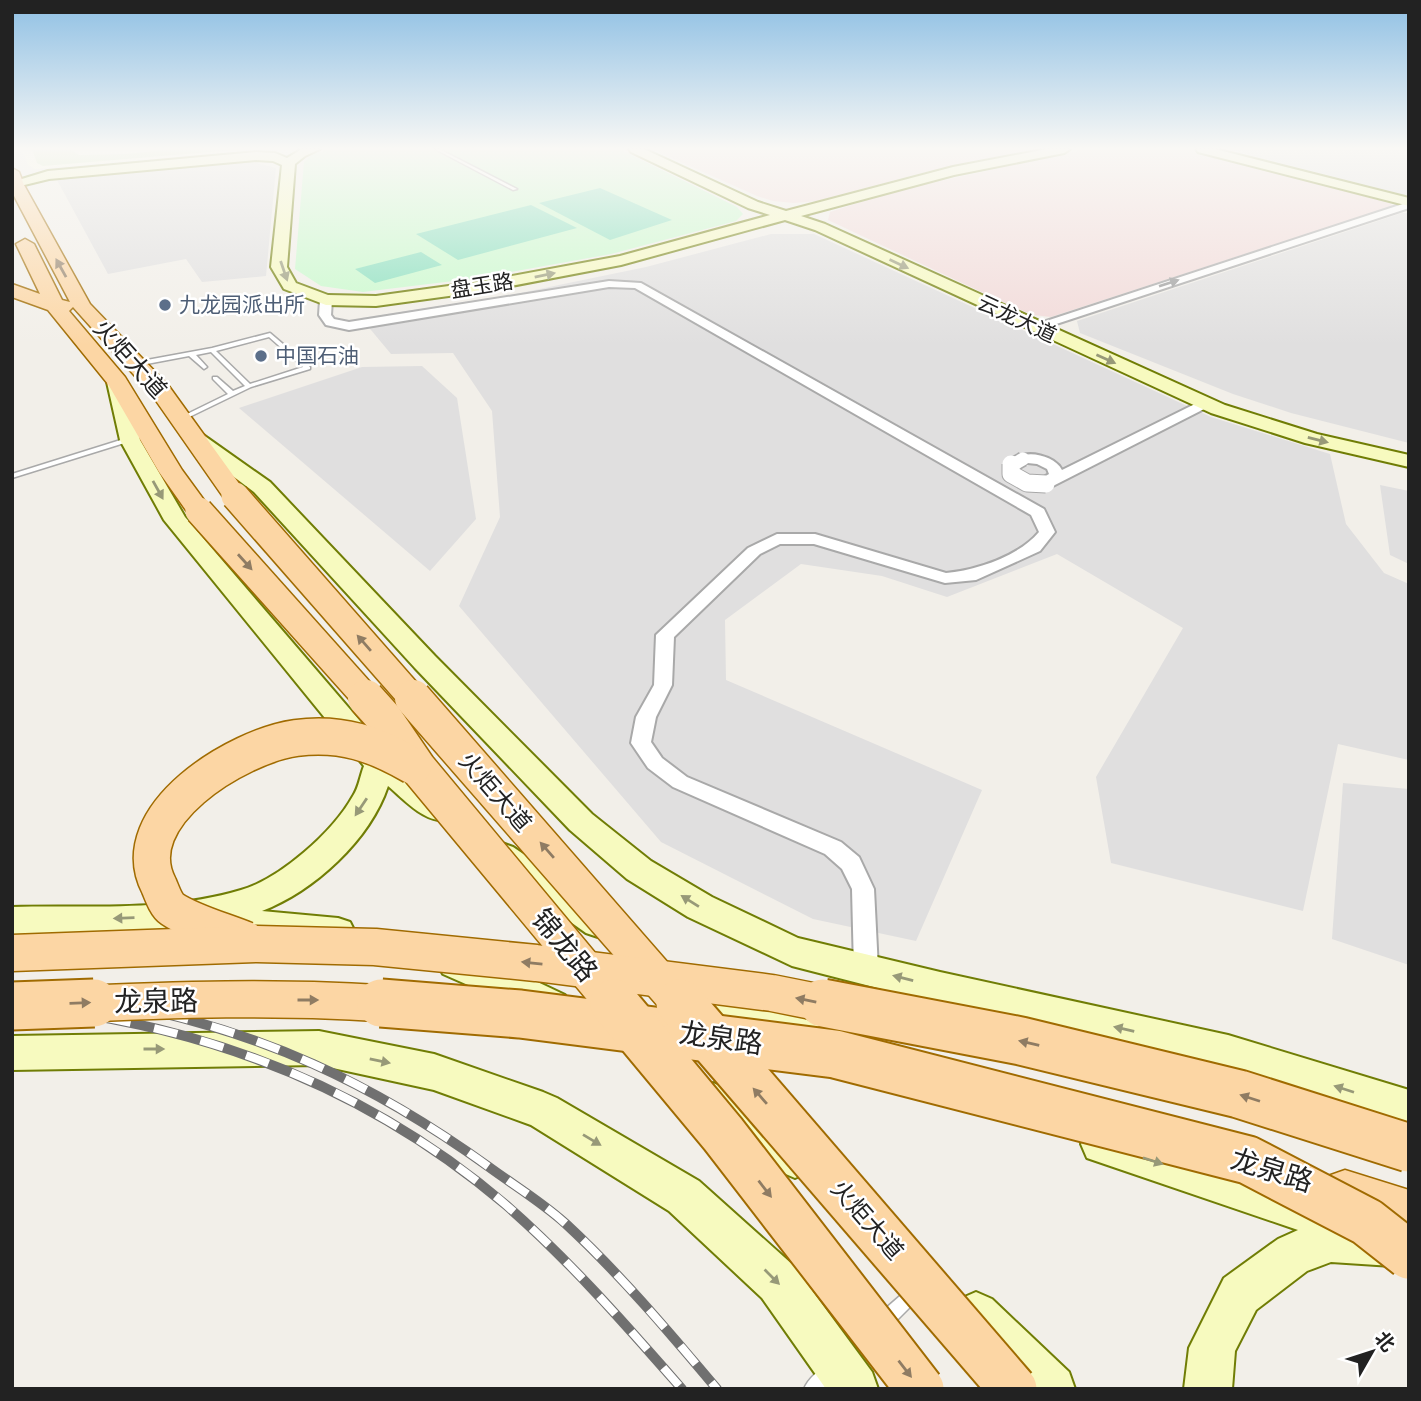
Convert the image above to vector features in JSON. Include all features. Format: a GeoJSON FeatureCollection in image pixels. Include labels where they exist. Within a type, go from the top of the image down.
{"type":"FeatureCollection","features":[{"type":"Feature","properties":{"kind":"main road","name":"火炬大道"},"geometry":{"type":"LineString","coordinates":[[33,214],[82,307],[127,373],[171,472],[199,511]]}},
{"type":"Feature","properties":{"kind":"main road","name":"火炬大道"},"geometry":{"type":"LineString","coordinates":[[12,218],[55,306],[127,373],[160,390],[235,496],[603,914],[1013,1389]]}},
{"type":"Feature","properties":{"kind":"main road"},"geometry":{"type":"LineString","coordinates":[[12,289],[55,306],[82,307]]}},
{"type":"Feature","properties":{"kind":"main road","name":"锦龙路"},"geometry":{"type":"LineString","coordinates":[[199,511],[384,718],[418,768],[723,1134],[920,1389]]}},
{"type":"Feature","properties":{"kind":"main road"},"geometry":{"type":"LineString","coordinates":[[257,944],[170,908],[152,873],[156,834],[183,796],[219,768],[257,747],[298,738],[341,737],[380,747],[418,768]]}},
{"type":"Feature","properties":{"kind":"main road","name":"龙泉路"},"geometry":{"type":"LineString","coordinates":[[12,953],[257,944],[375,947],[536,963],[772,993],[1021,1041],[1239,1094],[1409,1148]]}},
{"type":"Feature","properties":{"kind":"main road","name":"龙泉路"},"geometry":{"type":"LineString","coordinates":[[12,1006],[166,1000],[346,1000],[520,1014],[835,1054],[1248,1160],[1407,1240]]}},
{"type":"Feature","properties":{"kind":"street","name":"盘玉路"},"geometry":{"type":"LineString","coordinates":[[284,214],[279,267],[290,286],[326,300],[376,300],[485,286],[621,260],[792,214]]}},
{"type":"Feature","properties":{"kind":"street","name":"云龙大道"},"geometry":{"type":"LineString","coordinates":[[781,214],[820,227],[1205,403],[1312,439],[1409,461]]}},
{"type":"Feature","properties":{"kind":"street"},"geometry":{"type":"LineString","coordinates":[[1034,327],[1375,214]]}},
{"type":"Feature","properties":{"kind":"street"},"geometry":{"type":"LineString","coordinates":[[733,230],[820,227]]}},
{"type":"Feature","properties":{"kind":"street"},"geometry":{"type":"LineString","coordinates":[[326,300],[325,315],[330,322],[349,326],[609,284],[637,285],[1038,512],[1047,532],[1034,548],[970,576],[945,579],[815,539],[777,539],[754,551],[665,635],[663,685],[646,717],[641,743],[655,763],[680,782],[833,848],[851,863],[863,889],[866,969]]}},
{"type":"Feature","properties":{"kind":"street"},"geometry":{"type":"LineString","coordinates":[[127,373],[130,440],[175,520],[379,764],[516,866],[666,970],[810,1039],[1009,1114],[1407,1240]]}},
{"type":"Feature","properties":{"kind":"street"},"geometry":{"type":"LineString","coordinates":[[1014,497],[1057,475],[1054,467],[1048,463],[1023,459],[1011,464],[1011,474],[1027,483],[1046,484],[1205,403]]}},
{"type":"Feature","properties":{"kind":"street"},"geometry":{"type":"LineString","coordinates":[[187,427],[262,487],[425,662],[581,822],[639,870],[700,908],[792,951],[1228,1052],[1409,1109]]}},
{"type":"Feature","properties":{"kind":"street"},"geometry":{"type":"LineString","coordinates":[[331,706],[357,706],[377,700],[406,686],[418,676],[425,662]]}},
{"type":"Feature","properties":{"kind":"street"},"geometry":{"type":"LineString","coordinates":[[161,917],[243,904],[303,874],[341,835],[367,799],[379,764]]}},
{"type":"Feature","properties":{"kind":"street"},"geometry":{"type":"LineString","coordinates":[[12,921],[161,917],[327,929],[472,968],[622,1041],[792,1156],[934,1275],[1052,1389]]}},
{"type":"Feature","properties":{"kind":"street"},"geometry":{"type":"LineString","coordinates":[[12,1053],[319,1048],[434,1072],[543,1111],[684,1196],[778,1282],[838,1374]]}},
{"type":"Feature","properties":{"kind":"street"},"geometry":{"type":"LineString","coordinates":[[1208,1389],[1212,1348],[1240,1294],[1293,1254],[1331,1240],[1407,1240]]}},
{"type":"Feature","properties":{"kind":"lane"},"geometry":{"type":"LineString","coordinates":[[127,373],[270,335],[308,368],[248,386],[232,394],[187,427]]}},
{"type":"Feature","properties":{"kind":"lane"},"geometry":{"type":"LineString","coordinates":[[212,350],[248,386]]}},
{"type":"Feature","properties":{"kind":"lane"},"geometry":{"type":"LineString","coordinates":[[191,354],[204,367]]}},
{"type":"Feature","properties":{"kind":"lane"},"geometry":{"type":"LineString","coordinates":[[215,378],[232,394]]}},
{"type":"Feature","properties":{"kind":"lane"},"geometry":{"type":"LineString","coordinates":[[12,477],[130,440]]}},
{"type":"Feature","properties":{"kind":"lane"},"geometry":{"type":"LineString","coordinates":[[866,1337],[934,1275]]}},
{"type":"Feature","properties":{"kind":"shaded area"},"geometry":{"type":"Polygon","coordinates":[[[76,214],[272,214],[266,276],[202,282],[186,259],[108,274],[76,214]]]}},
{"type":"Feature","properties":{"kind":"shaded area"},"geometry":{"type":"Polygon","coordinates":[[[829,214],[1367,214],[1051,317],[1033,315],[1005,303],[828,220],[829,214]]]}},
{"type":"Feature","properties":{"kind":"shaded area"},"geometry":{"type":"Polygon","coordinates":[[[1398,214],[1409,214],[1409,443],[1291,413],[1233,394],[1080,333],[1077,321],[1398,214]]]}},
{"type":"Feature","properties":{"kind":"shaded area"},"geometry":{"type":"Polygon","coordinates":[[[771,234],[814,234],[1211,417],[1330,454],[1346,524],[1384,573],[1409,584],[1409,760],[1338,744],[1303,911],[1111,863],[1096,777],[1183,628],[1057,554],[947,597],[882,576],[801,564],[725,620],[726,680],[982,790],[916,941],[813,919],[661,842],[459,606],[500,517],[492,411],[453,353],[391,354],[361,318],[506,296],[646,267],[771,234]]]}},
{"type":"Feature","properties":{"kind":"shaded area"},"geometry":{"type":"Polygon","coordinates":[[[422,366],[457,398],[476,519],[430,571],[239,408],[362,367],[422,366]]]}},
{"type":"Feature","properties":{"kind":"shaded area"},"geometry":{"type":"Polygon","coordinates":[[[1380,485],[1409,491],[1409,564],[1390,555],[1380,485]]]}},
{"type":"Feature","properties":{"kind":"shaded area"},"geometry":{"type":"Polygon","coordinates":[[[1343,783],[1409,789],[1409,965],[1332,939],[1343,783]]]}},
{"type":"Feature","properties":{"kind":"green space"},"geometry":{"type":"Polygon","coordinates":[[[300,214],[743,214],[736,221],[611,254],[478,278],[363,292],[321,286],[295,269],[300,214]]]}},
{"type":"Feature","properties":{"kind":"green space"},"geometry":{"type":"Polygon","coordinates":[[[494,214],[550,214],[577,228],[458,260],[416,234],[494,214]]]}},
{"type":"Feature","properties":{"kind":"green space"},"geometry":{"type":"Polygon","coordinates":[[[561,214],[659,214],[672,220],[610,240],[561,214]]]}},
{"type":"Feature","properties":{"kind":"green space"},"geometry":{"type":"Polygon","coordinates":[[[421,252],[442,265],[375,283],[355,269],[421,252]]]}},
{"type":"Feature","properties":{"kind":"railway"},"geometry":{"type":"LineString","coordinates":[[12,989],[54,992],[126,1005]]}},
{"type":"Feature","properties":{"kind":"railway"},"geometry":{"type":"LineString","coordinates":[[118,1003],[126,1005]]}},
{"type":"Feature","properties":{"kind":"railway"},"geometry":{"type":"LineString","coordinates":[[12,1005],[147,1026],[212,1044],[275,1066],[336,1093],[395,1125],[452,1162],[530,1226],[597,1294],[682,1389]]}},
{"type":"Feature","properties":{"kind":"railway"},"geometry":{"type":"LineString","coordinates":[[126,1005],[220,1029],[268,1045],[358,1085],[445,1137],[566,1224],[663,1325],[717,1389]]}},
{"type":"Feature","properties":{"kind":"place","name":"九龙园派出所"},"geometry":{"type":"Point","coordinates":[165,305]}},
{"type":"Feature","properties":{"kind":"place","name":"中国石油"},"geometry":{"type":"Point","coordinates":[261,356]}}]}
